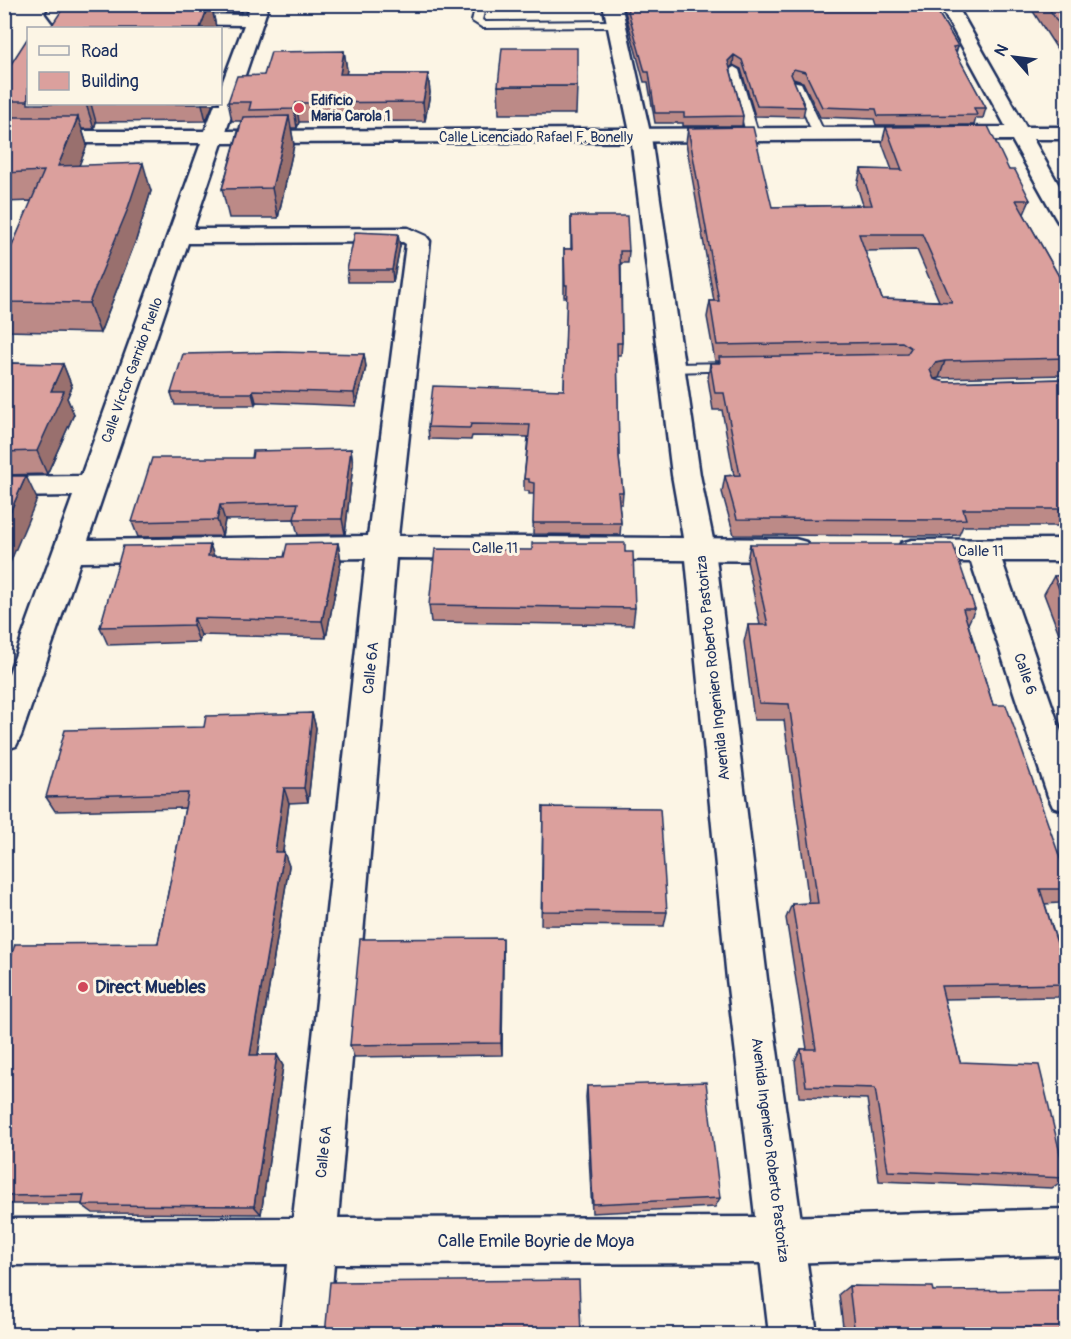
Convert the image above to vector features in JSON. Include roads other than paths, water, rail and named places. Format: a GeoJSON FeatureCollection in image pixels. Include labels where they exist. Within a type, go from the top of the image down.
{"type":"FeatureCollection","features":[{"type":"Feature","properties":{"kind":"street"},"geometry":{"type":"LineString","coordinates":[[61,4],[56,13],[58,16],[122,18]]}},
{"type":"Feature","properties":{"kind":"street"},"geometry":{"type":"LineString","coordinates":[[947,4],[1066,217]]}},
{"type":"Feature","properties":{"kind":"street"},"geometry":{"type":"LineString","coordinates":[[155,19],[257,12]]}},
{"type":"Feature","properties":{"kind":"street","name":"Calle Víctor Garrido Puello"},"geometry":{"type":"LineString","coordinates":[[4,736],[257,12]]}},
{"type":"Feature","properties":{"kind":"street","name":"Avenida Ingeniero Roberto Pastoriza"},"geometry":{"type":"LineString","coordinates":[[614,14],[641,137],[686,475],[700,549],[747,979],[793,1335]]}},
{"type":"Feature","properties":{"kind":"street","name":"Calle Licenciado Rafael F. Bonelly"},"geometry":{"type":"LineString","coordinates":[[4,137],[641,137],[1066,133]]}},
{"type":"Feature","properties":{"kind":"street","name":"Calle 6A"},"geometry":{"type":"LineString","coordinates":[[180,236],[408,235],[418,239],[382,547],[304,1335]]}},
{"type":"Feature","properties":{"kind":"street"},"geometry":{"type":"LineString","coordinates":[[4,487],[91,486]]}},
{"type":"Feature","properties":{"kind":"street","name":"Calle 11"},"geometry":{"type":"LineString","coordinates":[[69,550],[382,547],[818,550]]}},
{"type":"Feature","properties":{"kind":"street","name":"Calle 11"},"geometry":{"type":"LineString","coordinates":[[888,551],[1066,550]]}},
{"type":"Feature","properties":{"kind":"street","name":"Calle 6"},"geometry":{"type":"LineString","coordinates":[[983,551],[1066,796]]}},
{"type":"Feature","properties":{"kind":"street","name":"Calle Emile Boyrie de Moya"},"geometry":{"type":"LineString","coordinates":[[4,1242],[782,1240],[1066,1232]]}},
{"type":"Feature","properties":{"kind":"lane"},"geometry":{"type":"LineString","coordinates":[[481,4],[477,21],[483,25],[614,14]]}},
{"type":"Feature","properties":{"kind":"lane"},"geometry":{"type":"LineString","coordinates":[[734,70],[753,136]]}},
{"type":"Feature","properties":{"kind":"lane"},"geometry":{"type":"LineString","coordinates":[[796,83],[820,136]]}},
{"type":"Feature","properties":{"kind":"lane"},"geometry":{"type":"LineString","coordinates":[[673,368],[743,367]]}},
{"type":"Feature","properties":{"kind":"place","name":"Edificio Maria Carola 1"},"geometry":{"type":"Point","coordinates":[299,108]}},
{"type":"Feature","properties":{"kind":"place","name":"Direct Muebles"},"geometry":{"type":"Point","coordinates":[83,987]}}]}
